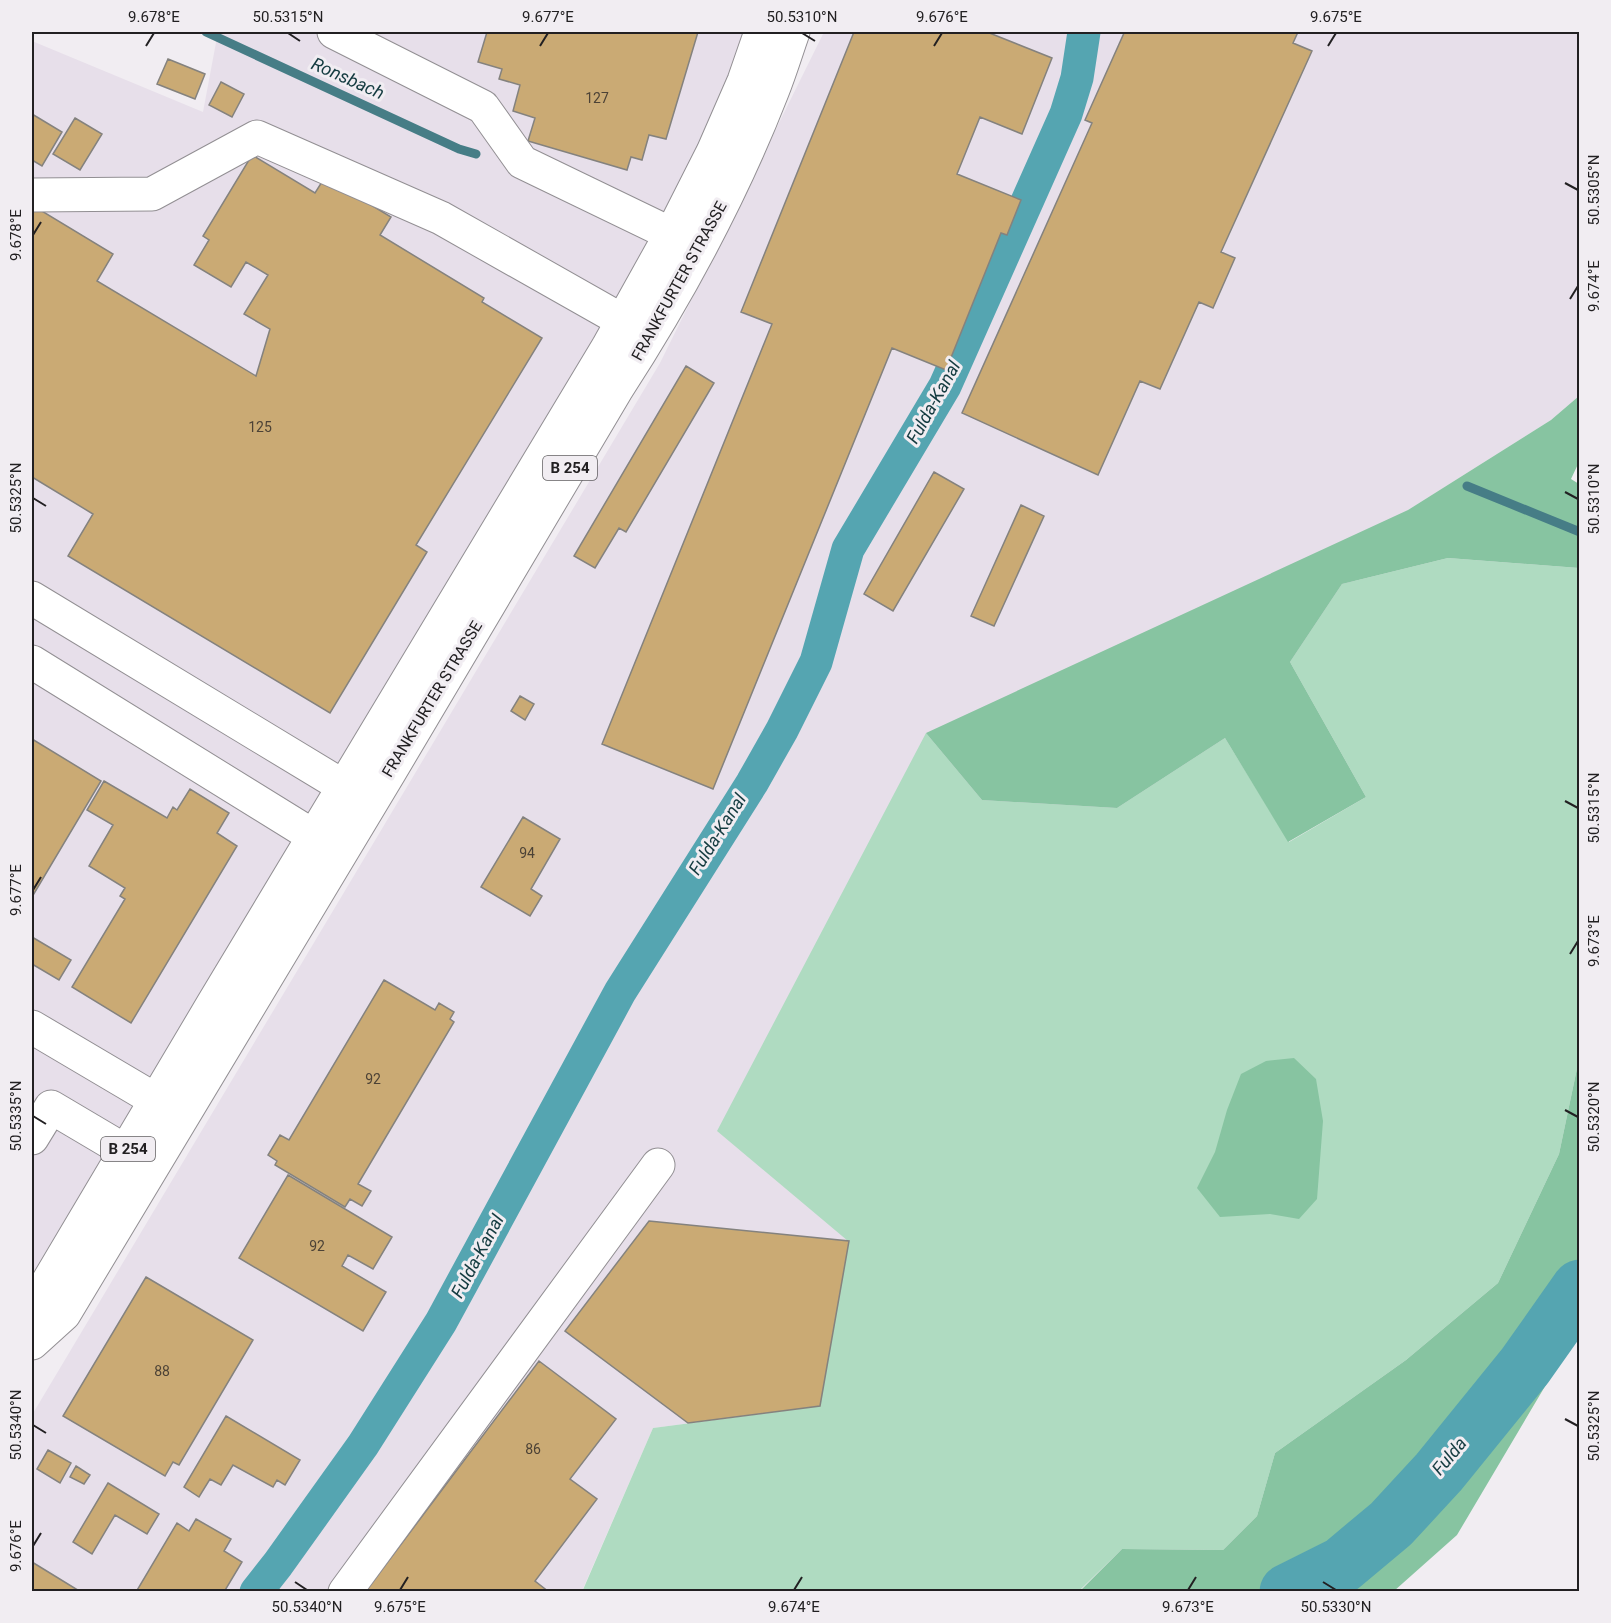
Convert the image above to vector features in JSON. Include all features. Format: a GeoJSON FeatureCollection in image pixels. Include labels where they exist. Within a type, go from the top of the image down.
{"type":"FeatureCollection","features":[{"type":"Feature","properties":{"kind":"main road"},"geometry":{"type":"LineString","coordinates":[[334,32],[483,107],[522,162],[700,249]]}},
{"type":"Feature","properties":{"kind":"main road","name":"FRANKFURTER STRASSE"},"geometry":{"type":"LineString","coordinates":[[32,1343],[64,1314],[139,1159],[169,1108],[357,795],[616,390],[671,234],[713,152],[744,81],[761,32]]}},
{"type":"Feature","properties":{"kind":"main road","name":"FRANKFURTER STRASSE"},"geometry":{"type":"LineString","coordinates":[[637,329],[700,249],[724,201],[772,92],[793,32]]}},
{"type":"Feature","properties":{"kind":"main road"},"geometry":{"type":"LineString","coordinates":[[32,195],[152,194],[257,137],[441,218],[637,329]]}},
{"type":"Feature","properties":{"kind":"main road"},"geometry":{"type":"LineString","coordinates":[[32,598],[357,795]]}},
{"type":"Feature","properties":{"kind":"main road"},"geometry":{"type":"LineString","coordinates":[[32,662],[327,844]]}},
{"type":"Feature","properties":{"kind":"main road"},"geometry":{"type":"LineString","coordinates":[[32,1027],[169,1108]]}},
{"type":"Feature","properties":{"kind":"main road"},"geometry":{"type":"LineString","coordinates":[[32,1138],[51,1107],[139,1159]]}},
{"type":"Feature","properties":{"kind":"main road","name":"FRANKFURTER STRASSE"},"geometry":{"type":"LineString","coordinates":[[32,1326],[39,1297],[139,1159]]}},
{"type":"Feature","properties":{"kind":"main road"},"geometry":{"type":"LineString","coordinates":[[345,1592],[658,1165]]}},
{"type":"Feature","properties":{"kind":"shaded area"},"geometry":{"type":"Polygon","coordinates":[[[218,32],[746,32],[676,207],[32,1274],[32,41],[203,112],[218,32]]]}},
{"type":"Feature","properties":{"kind":"shaded area"},"geometry":{"type":"Polygon","coordinates":[[[824,32],[1579,32],[1579,396],[1551,420],[1408,510],[849,1241],[820,1406],[653,1428],[582,1591],[32,1592],[32,1415],[660,363],[824,32]]]}},
{"type":"Feature","properties":{"kind":"green space"},"geometry":{"type":"Polygon","coordinates":[[[1579,396],[1579,462],[1571,479],[1579,484],[1579,568],[1448,558],[1342,584],[1290,662],[1366,797],[1288,842],[1225,738],[1117,808],[982,800],[926,733],[1408,510],[1551,420],[1579,396]]]}},
{"type":"Feature","properties":{"kind":"green space"},"geometry":{"type":"Polygon","coordinates":[[[1448,558],[1579,568],[1579,1059],[1559,1154],[1498,1283],[1406,1360],[1275,1453],[1257,1516],[1223,1550],[1122,1549],[1077,1591],[582,1592],[653,1428],[820,1406],[848,1241],[717,1131],[926,733],[982,800],[1117,808],[1225,738],[1289,842],[1366,797],[1290,662],[1342,584],[1448,558]]]}},
{"type":"Feature","properties":{"kind":"green space"},"geometry":{"type":"Polygon","coordinates":[[[1294,1058],[1316,1079],[1323,1121],[1317,1199],[1299,1219],[1270,1214],[1220,1217],[1197,1188],[1215,1152],[1227,1110],[1241,1074],[1266,1061],[1294,1058]]]}},
{"type":"Feature","properties":{"kind":"green space"},"geometry":{"type":"Polygon","coordinates":[[[1579,1059],[1579,1329],[1457,1535],[1394,1591],[1077,1591],[1081,1590],[1122,1549],[1223,1550],[1257,1516],[1275,1453],[1406,1360],[1498,1283],[1559,1154],[1579,1059]]]}},
{"type":"Feature","properties":{"kind":"building"},"geometry":{"type":"Polygon","coordinates":[[[487,32],[698,32],[666,139],[649,135],[642,160],[631,157],[627,170],[528,141],[535,118],[513,111],[520,85],[499,79],[502,69],[478,62],[487,32]]]}},
{"type":"Feature","properties":{"kind":"building"},"geometry":{"type":"Polygon","coordinates":[[[854,32],[987,32],[1052,58],[1022,134],[980,117],[957,174],[1021,200],[1007,235],[1001,233],[946,370],[892,348],[713,789],[602,744],[772,324],[741,312],[854,32]]]}},
{"type":"Feature","properties":{"kind":"building"},"geometry":{"type":"Polygon","coordinates":[[[1122,32],[1298,32],[1293,43],[1312,51],[1221,252],[1235,258],[1213,308],[1199,302],[1160,389],[1140,381],[1098,475],[962,413],[1092,123],[1085,120],[1124,33],[1122,32]]]}},
{"type":"Feature","properties":{"kind":"building"},"geometry":{"type":"Polygon","coordinates":[[[168,59],[205,74],[195,99],[157,84],[168,59]]]}},
{"type":"Feature","properties":{"kind":"building"},"geometry":{"type":"Polygon","coordinates":[[[221,82],[244,94],[232,117],[209,105],[221,82]]]}},
{"type":"Feature","properties":{"kind":"building"},"geometry":{"type":"Polygon","coordinates":[[[32,114],[62,132],[42,166],[32,160],[32,114]]]}},
{"type":"Feature","properties":{"kind":"building"},"geometry":{"type":"Polygon","coordinates":[[[75,118],[102,134],[80,170],[53,154],[75,118]]]}},
{"type":"Feature","properties":{"kind":"building"},"geometry":{"type":"Polygon","coordinates":[[[252,155],[315,193],[325,177],[391,217],[380,235],[484,298],[482,302],[542,338],[416,545],[427,552],[330,713],[68,556],[93,514],[32,477],[32,205],[113,254],[97,281],[256,376],[270,329],[244,314],[268,275],[246,262],[231,287],[194,265],[209,240],[203,236],[252,155]]]}},
{"type":"Feature","properties":{"kind":"building"},"geometry":{"type":"Polygon","coordinates":[[[686,366],[714,383],[626,532],[619,528],[595,568],[574,556],[686,366]]]}},
{"type":"Feature","properties":{"kind":"building"},"geometry":{"type":"Polygon","coordinates":[[[934,472],[964,489],[893,611],[864,594],[934,472]]]}},
{"type":"Feature","properties":{"kind":"building"},"geometry":{"type":"Polygon","coordinates":[[[1021,505],[1044,516],[994,626],[971,616],[1021,505]]]}},
{"type":"Feature","properties":{"kind":"building"},"geometry":{"type":"Polygon","coordinates":[[[520,696],[534,704],[525,720],[511,711],[520,696]]]}},
{"type":"Feature","properties":{"kind":"building"},"geometry":{"type":"Polygon","coordinates":[[[32,739],[101,781],[32,897],[32,739]]]}},
{"type":"Feature","properties":{"kind":"building"},"geometry":{"type":"Polygon","coordinates":[[[104,781],[167,818],[173,807],[177,810],[190,789],[229,813],[217,833],[237,846],[131,1023],[72,987],[125,899],[120,896],[125,888],[89,866],[113,825],[87,810],[104,781]]]}},
{"type":"Feature","properties":{"kind":"building"},"geometry":{"type":"Polygon","coordinates":[[[523,817],[560,839],[531,889],[542,896],[530,916],[481,887],[523,817]]]}},
{"type":"Feature","properties":{"kind":"building"},"geometry":{"type":"Polygon","coordinates":[[[32,937],[71,960],[59,980],[32,964],[32,937]]]}},
{"type":"Feature","properties":{"kind":"building"},"geometry":{"type":"Polygon","coordinates":[[[384,980],[435,1010],[439,1003],[454,1012],[450,1019],[454,1022],[358,1184],[371,1191],[362,1206],[350,1199],[345,1207],[275,1165],[277,1161],[268,1155],[280,1135],[289,1140],[384,980]]]}},
{"type":"Feature","properties":{"kind":"building"},"geometry":{"type":"Polygon","coordinates":[[[288,1175],[392,1237],[373,1269],[348,1255],[342,1266],[386,1292],[363,1331],[239,1258],[288,1175]]]}},
{"type":"Feature","properties":{"kind":"building"},"geometry":{"type":"Polygon","coordinates":[[[649,1221],[849,1241],[820,1406],[688,1423],[565,1331],[649,1221]]]}},
{"type":"Feature","properties":{"kind":"building"},"geometry":{"type":"Polygon","coordinates":[[[146,1277],[253,1340],[179,1465],[173,1462],[165,1476],[63,1416],[146,1277]]]}},
{"type":"Feature","properties":{"kind":"building"},"geometry":{"type":"Polygon","coordinates":[[[539,1361],[616,1419],[570,1479],[597,1499],[535,1581],[549,1592],[365,1592],[539,1361]]]}},
{"type":"Feature","properties":{"kind":"building"},"geometry":{"type":"Polygon","coordinates":[[[226,1416],[300,1460],[285,1485],[277,1480],[273,1487],[233,1465],[221,1485],[210,1479],[199,1497],[184,1487],[226,1416]]]}},
{"type":"Feature","properties":{"kind":"building"},"geometry":{"type":"Polygon","coordinates":[[[48,1450],[71,1463],[60,1483],[37,1469],[48,1450]]]}},
{"type":"Feature","properties":{"kind":"building"},"geometry":{"type":"Polygon","coordinates":[[[76,1466],[90,1475],[84,1484],[70,1477],[76,1466]]]}},
{"type":"Feature","properties":{"kind":"building"},"geometry":{"type":"Polygon","coordinates":[[[108,1483],[159,1514],[147,1534],[115,1515],[92,1554],[73,1542],[108,1483]]]}},
{"type":"Feature","properties":{"kind":"building"},"geometry":{"type":"Polygon","coordinates":[[[196,1519],[231,1539],[224,1551],[242,1562],[224,1592],[136,1592],[177,1523],[189,1531],[196,1519]]]}},
{"type":"Feature","properties":{"kind":"building"},"geometry":{"type":"Polygon","coordinates":[[[32,1562],[81,1592],[32,1592],[32,1562]]]}},
{"type":"Feature","properties":{"kind":"waterway","name":"Ronsbach"},"geometry":{"type":"LineString","coordinates":[[206,32],[459,149],[476,154]]}},
{"type":"Feature","properties":{"kind":"waterway","name":"Fulda-Kanal"},"geometry":{"type":"LineString","coordinates":[[256,1592],[363,1445],[441,1322],[620,992],[752,783],[782,730],[816,662],[848,549],[945,386],[1066,114],[1077,78],[1084,32]]}},
{"type":"Feature","properties":{"kind":"waterway","name":"Ronsbach"},"geometry":{"type":"LineString","coordinates":[[1467,486],[1580,532]]}},
{"type":"Feature","properties":{"kind":"waterway","name":"Fulda"},"geometry":{"type":"LineString","coordinates":[[1288,1592],[1342,1565],[1391,1524],[1439,1472],[1525,1366],[1580,1288]]}}]}
